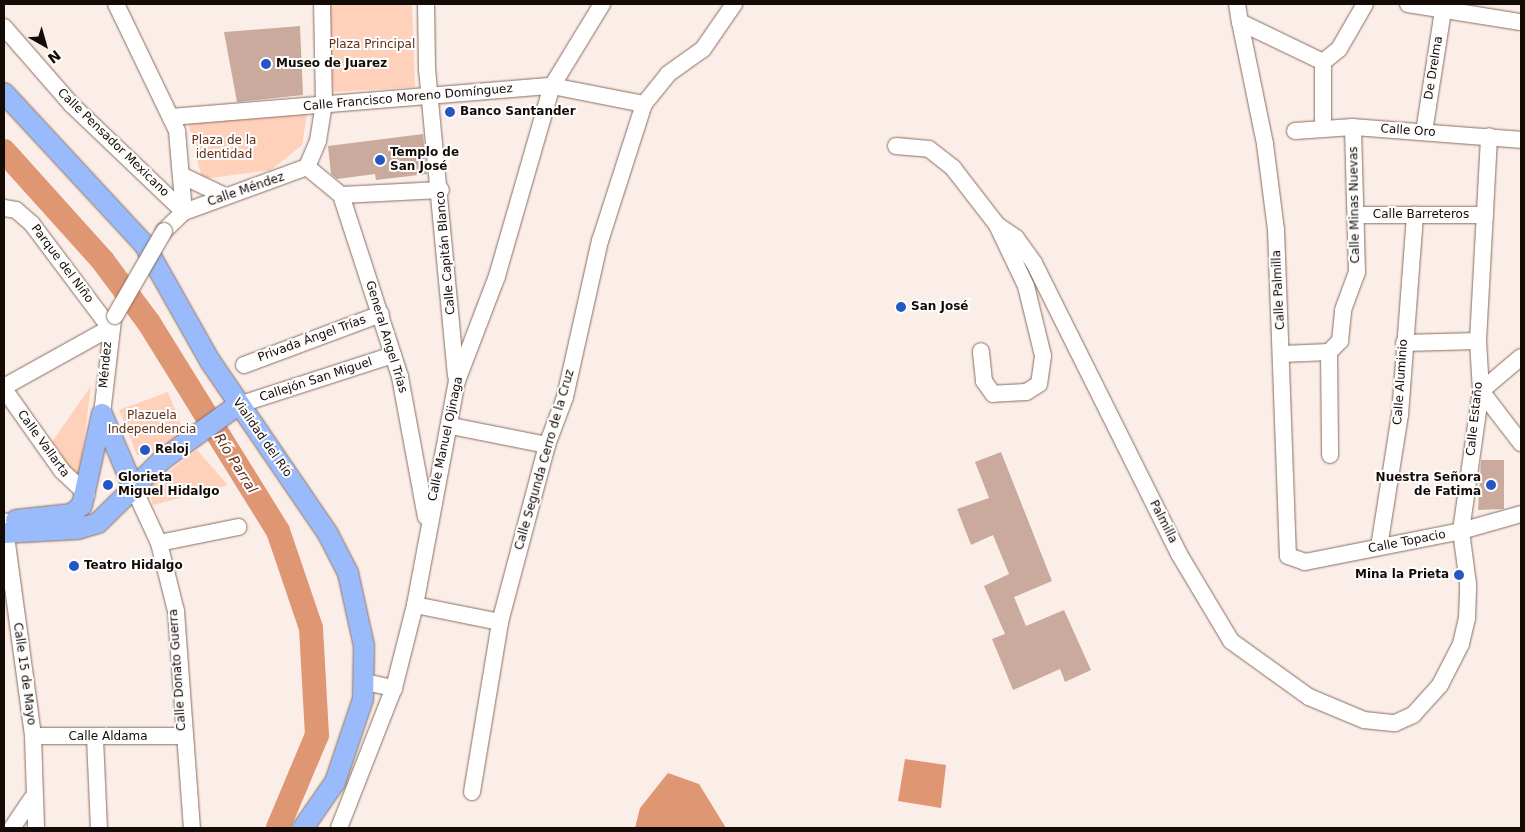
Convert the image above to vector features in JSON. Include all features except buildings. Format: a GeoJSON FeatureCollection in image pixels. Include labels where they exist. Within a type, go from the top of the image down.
{"type":"FeatureCollection","features":[{"type":"Feature","properties":{"kind":"main road","name":"Vialidad del Río"},"geometry":{"type":"LineString","coordinates":[[4,93],[144,244],[231,410],[339,551],[355,598],[365,682],[344,760],[324,800],[303,828]]}},
{"type":"Feature","properties":{"kind":"main road"},"geometry":{"type":"LineString","coordinates":[[4,527],[89,527],[128,495],[162,460],[231,410]]}},
{"type":"Feature","properties":{"kind":"main road"},"geometry":{"type":"LineString","coordinates":[[102,414],[123,463],[128,495]]}},
{"type":"Feature","properties":{"kind":"main road"},"geometry":{"type":"LineString","coordinates":[[4,527],[72,514],[87,494],[102,414]]}},
{"type":"Feature","properties":{"kind":"main road"},"geometry":{"type":"LineString","coordinates":[[92,470],[110,460],[123,463],[162,460]]}},
{"type":"Feature","properties":{"kind":"main road"},"geometry":{"type":"LineString","coordinates":[[87,494],[128,495]]}},
{"type":"Feature","properties":{"kind":"street"},"geometry":{"type":"LineString","coordinates":[[4,388],[30,376],[112,322],[164,231],[184,212],[183,176],[171,117],[116,4]]}},
{"type":"Feature","properties":{"kind":"street"},"geometry":{"type":"LineString","coordinates":[[322,4],[324,105],[318,141],[307,167],[341,195],[442,190]]}},
{"type":"Feature","properties":{"kind":"street","name":"Calle Capitán Blanco"},"geometry":{"type":"LineString","coordinates":[[426,4],[431,96],[442,190],[457,381]]}},
{"type":"Feature","properties":{"kind":"street","name":"Calle Manuel Ojinaga"},"geometry":{"type":"LineString","coordinates":[[339,828],[394,688],[415,605],[428,525],[451,426],[457,381],[497,276],[552,86],[602,4]]}},
{"type":"Feature","properties":{"kind":"street"},"geometry":{"type":"LineString","coordinates":[[644,104],[668,74],[703,50],[734,4]]}},
{"type":"Feature","properties":{"kind":"street"},"geometry":{"type":"LineString","coordinates":[[1323,62],[1339,49],[1365,4]]}},
{"type":"Feature","properties":{"kind":"street"},"geometry":{"type":"LineString","coordinates":[[1408,4],[1520,17]]}},
{"type":"Feature","properties":{"kind":"street","name":"De Drelma"},"geometry":{"type":"LineString","coordinates":[[1424,132],[1443,8]]}},
{"type":"Feature","properties":{"kind":"street"},"geometry":{"type":"LineString","coordinates":[[1238,14],[1323,62]]}},
{"type":"Feature","properties":{"kind":"street","name":"Calle Palmilla"},"geometry":{"type":"LineString","coordinates":[[1238,14],[1270,183],[1282,354],[1286,550],[1292,560]]}},
{"type":"Feature","properties":{"kind":"street","name":"Calle Pensador Mexicano"},"geometry":{"type":"LineString","coordinates":[[4,26],[72,105],[184,212]]}},
{"type":"Feature","properties":{"kind":"street"},"geometry":{"type":"LineString","coordinates":[[1323,62],[1323,128]]}},
{"type":"Feature","properties":{"kind":"street","name":"Calle Francisco Moreno Domínguez"},"geometry":{"type":"LineString","coordinates":[[171,117],[552,86],[644,104]]}},
{"type":"Feature","properties":{"kind":"street","name":"Calle Segunda Cerro de la Cruz"},"geometry":{"type":"LineString","coordinates":[[472,792],[500,622],[548,446],[565,396],[600,241],[644,104]]}},
{"type":"Feature","properties":{"kind":"street","name":"Calle Oro"},"geometry":{"type":"LineString","coordinates":[[1296,131],[1353,127],[1489,136],[1521,140]]}},
{"type":"Feature","properties":{"kind":"street","name":"Calle Minas Nuevas"},"geometry":{"type":"LineString","coordinates":[[1330,455],[1334,346],[1343,310],[1357,272],[1357,215],[1353,127]]}},
{"type":"Feature","properties":{"kind":"street","name":"Calle Estaño"},"geometry":{"type":"LineString","coordinates":[[1413,715],[1440,686],[1461,644],[1468,584],[1461,531],[1481,391],[1478,342],[1489,136]]}},
{"type":"Feature","properties":{"kind":"street"},"geometry":{"type":"LineString","coordinates":[[896,146],[929,149],[941,157],[997,224],[1032,305],[1043,356],[1038,384],[1026,392],[994,394],[984,382],[981,351]]}},
{"type":"Feature","properties":{"kind":"street","name":"Calle Méndez"},"geometry":{"type":"LineString","coordinates":[[184,212],[307,167]]}},
{"type":"Feature","properties":{"kind":"street"},"geometry":{"type":"LineString","coordinates":[[183,176],[224,196]]}},
{"type":"Feature","properties":{"kind":"street","name":"General Angel Trías"},"geometry":{"type":"LineString","coordinates":[[341,195],[393,355],[416,447],[428,525]]}},
{"type":"Feature","properties":{"kind":"street","name":"Parque del Niño"},"geometry":{"type":"LineString","coordinates":[[7,208],[32,224],[112,322]]}},
{"type":"Feature","properties":{"kind":"street","name":"Calle Barreteros"},"geometry":{"type":"LineString","coordinates":[[1357,215],[1485,215]]}},
{"type":"Feature","properties":{"kind":"street","name":"Calle Aluminio"},"geometry":{"type":"LineString","coordinates":[[1378,548],[1400,415],[1415,215]]}},
{"type":"Feature","properties":{"kind":"street","name":"Palmilla"},"geometry":{"type":"LineString","coordinates":[[997,224],[1016,238],[1034,263],[1179,554],[1231,641],[1309,697],[1364,720],[1396,723],[1413,715]]}},
{"type":"Feature","properties":{"kind":"street","name":"Privada Ángel Trías"},"geometry":{"type":"LineString","coordinates":[[244,365],[381,314]]}},
{"type":"Feature","properties":{"kind":"street","name":"Méndez"},"geometry":{"type":"LineString","coordinates":[[102,414],[112,322]]}},
{"type":"Feature","properties":{"kind":"street"},"geometry":{"type":"LineString","coordinates":[[1404,343],[1478,342]]}},
{"type":"Feature","properties":{"kind":"street"},"geometry":{"type":"LineString","coordinates":[[1282,354],[1334,346]]}},
{"type":"Feature","properties":{"kind":"street","name":"Callejón San Miguel"},"geometry":{"type":"LineString","coordinates":[[231,410],[393,355]]}},
{"type":"Feature","properties":{"kind":"street"},"geometry":{"type":"LineString","coordinates":[[1521,357],[1481,391],[1521,443]]}},
{"type":"Feature","properties":{"kind":"street","name":"Calle Vallarta"},"geometry":{"type":"LineString","coordinates":[[4,388],[62,471],[87,494]]}},
{"type":"Feature","properties":{"kind":"street"},"geometry":{"type":"LineString","coordinates":[[451,426],[548,446]]}},
{"type":"Feature","properties":{"kind":"street","name":"Calle Donato Guerra"},"geometry":{"type":"LineString","coordinates":[[128,495],[159,543],[179,635],[182,736],[192,828]]}},
{"type":"Feature","properties":{"kind":"street","name":"Calle Topacio"},"geometry":{"type":"LineString","coordinates":[[1292,560],[1305,562],[1378,548],[1461,531],[1521,514]]}},
{"type":"Feature","properties":{"kind":"street","name":"Calle 15 de Mayo"},"geometry":{"type":"LineString","coordinates":[[4,527],[33,736],[32,798],[36,828]]}},
{"type":"Feature","properties":{"kind":"street"},"geometry":{"type":"LineString","coordinates":[[159,543],[238,527]]}},
{"type":"Feature","properties":{"kind":"street"},"geometry":{"type":"LineString","coordinates":[[415,605],[500,622]]}},
{"type":"Feature","properties":{"kind":"street"},"geometry":{"type":"LineString","coordinates":[[365,682],[394,688]]}},
{"type":"Feature","properties":{"kind":"street","name":"Calle Aldama"},"geometry":{"type":"LineString","coordinates":[[33,736],[95,738],[182,736]]}},
{"type":"Feature","properties":{"kind":"street"},"geometry":{"type":"LineString","coordinates":[[95,738],[99,828]]}},
{"type":"Feature","properties":{"kind":"street"},"geometry":{"type":"LineString","coordinates":[[12,828],[32,798]]}},
{"type":"Feature","properties":{"kind":"green space","name":"Plaza Principal"},"geometry":{"type":"Polygon","coordinates":[[[328,4],[412,4],[415,87],[333,92],[328,4]]]}},
{"type":"Feature","properties":{"kind":"green space","name":"Plaza de la identidad"},"geometry":{"type":"Polygon","coordinates":[[[307,114],[302,145],[271,170],[202,179],[188,122],[307,114]]]}},
{"type":"Feature","properties":{"kind":"green space"},"geometry":{"type":"Polygon","coordinates":[[[91,386],[79,481],[52,442],[91,386]]]}},
{"type":"Feature","properties":{"kind":"green space","name":"Plazuela Independencia"},"geometry":{"type":"Polygon","coordinates":[[[168,392],[184,433],[147,455],[137,455],[119,410],[168,392]]]}},
{"type":"Feature","properties":{"kind":"green space"},"geometry":{"type":"Polygon","coordinates":[[[197,450],[228,485],[153,505],[148,488],[197,450]]]}},
{"type":"Feature","properties":{"kind":"shaded area"},"geometry":{"type":"Polygon","coordinates":[[[905,759],[946,765],[941,808],[898,801],[905,759]]]}},
{"type":"Feature","properties":{"kind":"shaded area"},"geometry":{"type":"Polygon","coordinates":[[[668,773],[699,784],[726,828],[635,828],[640,808],[668,773]]]}},
{"type":"Feature","properties":{"kind":"waterway","name":"Río Parral"},"geometry":{"type":"LineString","coordinates":[[4,151],[103,261],[149,323],[278,531],[311,628],[317,735],[278,828]]}},
{"type":"Feature","properties":{"kind":"place","name":"Museo de Juarez"},"geometry":{"type":"Point","coordinates":[266,64]}},
{"type":"Feature","properties":{"kind":"place","name":"Banco Santander"},"geometry":{"type":"Point","coordinates":[450,112]}},
{"type":"Feature","properties":{"kind":"place","name":"Templo de San José"},"geometry":{"type":"Point","coordinates":[380,160]}},
{"type":"Feature","properties":{"kind":"place","name":"San José"},"geometry":{"type":"Point","coordinates":[901,307]}},
{"type":"Feature","properties":{"kind":"place","name":"Reloj"},"geometry":{"type":"Point","coordinates":[145,450]}},
{"type":"Feature","properties":{"kind":"place","name":"Glorieta Miguel Hidalgo"},"geometry":{"type":"Point","coordinates":[108,485]}},
{"type":"Feature","properties":{"kind":"place","name":"Nuestra Señora de Fatima"},"geometry":{"type":"Point","coordinates":[1491,485]}},
{"type":"Feature","properties":{"kind":"place","name":"Teatro Hidalgo"},"geometry":{"type":"Point","coordinates":[74,566]}},
{"type":"Feature","properties":{"kind":"place","name":"Mina la Prieta"},"geometry":{"type":"Point","coordinates":[1459,575]}}]}
